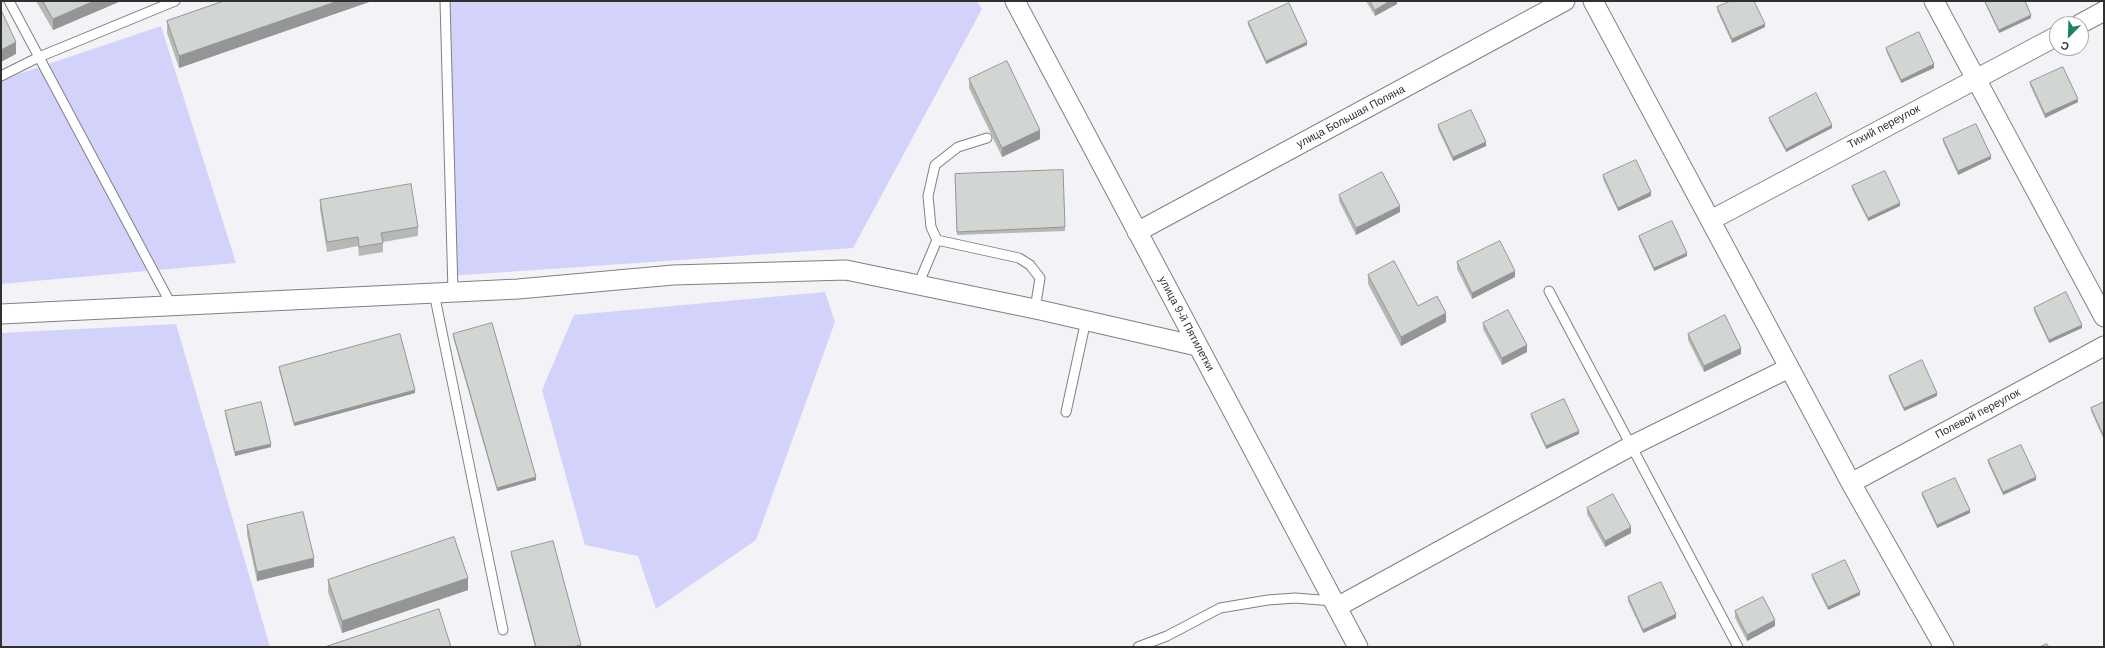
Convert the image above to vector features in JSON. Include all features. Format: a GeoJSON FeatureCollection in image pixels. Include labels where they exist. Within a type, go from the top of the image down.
{"type":"FeatureCollection","features":[{"type":"Feature","properties":{"kind":"street","name":"улица 9-й Пятилетки"},"geometry":{"type":"LineString","coordinates":[[1015,1],[1136,232],[1358,647]]}},
{"type":"Feature","properties":{"kind":"street","name":"улица Большая Поляна"},"geometry":{"type":"LineString","coordinates":[[1136,232],[1565,1]]}},
{"type":"Feature","properties":{"kind":"street"},"geometry":{"type":"LineString","coordinates":[[1593,1],[1851,483],[1944,647]]}},
{"type":"Feature","properties":{"kind":"street"},"geometry":{"type":"LineString","coordinates":[[1934,1],[2104,317]]}},
{"type":"Feature","properties":{"kind":"street"},"geometry":{"type":"LineString","coordinates":[[2089,19],[2104,11]]}},
{"type":"Feature","properties":{"kind":"street","name":"Тихий переулок"},"geometry":{"type":"LineString","coordinates":[[1711,220],[1975,78],[2049,40]]}},
{"type":"Feature","properties":{"kind":"street"},"geometry":{"type":"LineString","coordinates":[[1,314],[453,292],[673,276],[846,270],[1086,320],[1197,346]]}},
{"type":"Feature","properties":{"kind":"street","name":"Полевой переулок"},"geometry":{"type":"LineString","coordinates":[[1851,483],[2104,346]]}},
{"type":"Feature","properties":{"kind":"street"},"geometry":{"type":"LineString","coordinates":[[1335,604],[1631,446],[1790,368]]}},
{"type":"Feature","properties":{"kind":"lane"},"geometry":{"type":"LineString","coordinates":[[9,1],[172,306]]}},
{"type":"Feature","properties":{"kind":"lane"},"geometry":{"type":"LineString","coordinates":[[1,76],[39,57],[175,1]]}},
{"type":"Feature","properties":{"kind":"lane"},"geometry":{"type":"LineString","coordinates":[[445,1],[453,292]]}},
{"type":"Feature","properties":{"kind":"lane"},"geometry":{"type":"LineString","coordinates":[[918,285],[937,240],[931,228],[928,196],[935,165],[958,147],[987,138]]}},
{"type":"Feature","properties":{"kind":"lane"},"geometry":{"type":"LineString","coordinates":[[937,240],[1019,258],[1030,265],[1040,278],[1040,290],[1035,309]]}},
{"type":"Feature","properties":{"kind":"lane"},"geometry":{"type":"LineString","coordinates":[[1549,291],[1738,647]]}},
{"type":"Feature","properties":{"kind":"lane"},"geometry":{"type":"LineString","coordinates":[[434,293],[503,630]]}},
{"type":"Feature","properties":{"kind":"lane"},"geometry":{"type":"LineString","coordinates":[[1066,412],[1086,320]]}},
{"type":"Feature","properties":{"kind":"lane"},"geometry":{"type":"LineString","coordinates":[[1138,647],[1168,636],[1220,608],[1295,598],[1335,604]]}},
{"type":"Feature","properties":{"kind":"shaded area"},"geometry":{"type":"Polygon","coordinates":[[[449,1],[977,1],[982,9],[853,248],[449,276],[449,1]]]}},
{"type":"Feature","properties":{"kind":"shaded area"},"geometry":{"type":"Polygon","coordinates":[[[161,26],[236,263],[1,284],[1,80],[161,26]]]}},
{"type":"Feature","properties":{"kind":"shaded area"},"geometry":{"type":"Polygon","coordinates":[[[825,292],[835,322],[756,540],[656,609],[638,556],[585,545],[542,390],[574,315],[825,292]]]}},
{"type":"Feature","properties":{"kind":"shaded area"},"geometry":{"type":"Polygon","coordinates":[[[176,324],[270,647],[1,647],[1,333],[176,324]]]}},
{"type":"Feature","properties":{"kind":"building"},"geometry":{"type":"Polygon","coordinates":[[[43,1],[94,1],[53,19],[43,1]]]}},
{"type":"Feature","properties":{"kind":"building"},"geometry":{"type":"Polygon","coordinates":[[[224,1],[338,1],[179,56],[167,21],[224,1]]]}},
{"type":"Feature","properties":{"kind":"building"},"geometry":{"type":"Polygon","coordinates":[[[1370,1],[1390,1],[1375,10],[1370,1]]]}},
{"type":"Feature","properties":{"kind":"building"},"geometry":{"type":"Polygon","coordinates":[[[1731,1],[1754,1],[1765,24],[1732,39],[1717,7],[1731,1]]]}},
{"type":"Feature","properties":{"kind":"building"},"geometry":{"type":"Polygon","coordinates":[[[1985,1],[2025,1],[2031,15],[1999,30],[1985,1]]]}},
{"type":"Feature","properties":{"kind":"building"},"geometry":{"type":"Polygon","coordinates":[[[1289,3],[1307,42],[1266,61],[1248,22],[1289,3]]]}},
{"type":"Feature","properties":{"kind":"building"},"geometry":{"type":"Polygon","coordinates":[[[1,10],[16,42],[1,50],[1,10]]]}},
{"type":"Feature","properties":{"kind":"building"},"geometry":{"type":"Polygon","coordinates":[[[1919,32],[1934,64],[1901,80],[1886,48],[1919,32]]]}},
{"type":"Feature","properties":{"kind":"building"},"geometry":{"type":"Polygon","coordinates":[[[1007,61],[1040,130],[1002,148],[969,79],[1007,61]]]}},
{"type":"Feature","properties":{"kind":"building"},"geometry":{"type":"Polygon","coordinates":[[[2063,67],[2078,99],[2045,114],[2030,82],[2063,67]]]}},
{"type":"Feature","properties":{"kind":"building"},"geometry":{"type":"Polygon","coordinates":[[[1816,93],[1832,125],[1786,149],[1769,118],[1816,93]]]}},
{"type":"Feature","properties":{"kind":"building"},"geometry":{"type":"Polygon","coordinates":[[[1471,110],[1486,142],[1453,157],[1438,125],[1471,110]]]}},
{"type":"Feature","properties":{"kind":"building"},"geometry":{"type":"Polygon","coordinates":[[[1976,124],[1991,156],[1958,171],[1943,139],[1976,124]]]}},
{"type":"Feature","properties":{"kind":"building"},"geometry":{"type":"Polygon","coordinates":[[[1636,160],[1651,192],[1618,208],[1603,175],[1636,160]]]}},
{"type":"Feature","properties":{"kind":"building"},"geometry":{"type":"Polygon","coordinates":[[[1063,170],[1065,227],[957,232],[955,174],[1063,170]]]}},
{"type":"Feature","properties":{"kind":"building"},"geometry":{"type":"Polygon","coordinates":[[[1885,171],[1900,203],[1868,218],[1852,186],[1885,171]]]}},
{"type":"Feature","properties":{"kind":"building"},"geometry":{"type":"Polygon","coordinates":[[[1382,172],[1400,206],[1356,228],[1339,195],[1382,172]]]}},
{"type":"Feature","properties":{"kind":"building"},"geometry":{"type":"Polygon","coordinates":[[[411,184],[418,227],[381,233],[383,243],[359,247],[358,237],[327,242],[320,200],[411,184]]]}},
{"type":"Feature","properties":{"kind":"building"},"geometry":{"type":"Polygon","coordinates":[[[1672,221],[1687,253],[1654,268],[1639,236],[1672,221]]]}},
{"type":"Feature","properties":{"kind":"building"},"geometry":{"type":"Polygon","coordinates":[[[1500,241],[1515,271],[1472,293],[1457,262],[1500,241]]]}},
{"type":"Feature","properties":{"kind":"building"},"geometry":{"type":"Polygon","coordinates":[[[1394,261],[1418,306],[1437,296],[1446,313],[1401,337],[1368,275],[1394,261]]]}},
{"type":"Feature","properties":{"kind":"building"},"geometry":{"type":"Polygon","coordinates":[[[2066,292],[2082,325],[2049,340],[2034,308],[2066,292]]]}},
{"type":"Feature","properties":{"kind":"building"},"geometry":{"type":"Polygon","coordinates":[[[1508,310],[1527,345],[1502,358],[1483,323],[1508,310]]]}},
{"type":"Feature","properties":{"kind":"building"},"geometry":{"type":"Polygon","coordinates":[[[1725,315],[1741,348],[1704,366],[1688,334],[1725,315]]]}},
{"type":"Feature","properties":{"kind":"building"},"geometry":{"type":"Polygon","coordinates":[[[492,323],[536,477],[497,488],[453,334],[492,323]]]}},
{"type":"Feature","properties":{"kind":"building"},"geometry":{"type":"Polygon","coordinates":[[[400,334],[415,390],[294,423],[279,367],[400,334]]]}},
{"type":"Feature","properties":{"kind":"building"},"geometry":{"type":"Polygon","coordinates":[[[1922,360],[1937,393],[1904,408],[1889,376],[1922,360]]]}},
{"type":"Feature","properties":{"kind":"building"},"geometry":{"type":"Polygon","coordinates":[[[1564,399],[1579,431],[1546,446],[1531,414],[1564,399]]]}},
{"type":"Feature","properties":{"kind":"building"},"geometry":{"type":"Polygon","coordinates":[[[261,402],[271,444],[235,452],[225,411],[261,402]]]}},
{"type":"Feature","properties":{"kind":"building"},"geometry":{"type":"Polygon","coordinates":[[[2104,402],[2104,437],[2091,408],[2104,402]]]}},
{"type":"Feature","properties":{"kind":"building"},"geometry":{"type":"Polygon","coordinates":[[[2021,445],[2036,477],[2003,492],[1988,460],[2021,445]]]}},
{"type":"Feature","properties":{"kind":"building"},"geometry":{"type":"Polygon","coordinates":[[[1955,478],[1970,510],[1937,525],[1922,493],[1955,478]]]}},
{"type":"Feature","properties":{"kind":"building"},"geometry":{"type":"Polygon","coordinates":[[[1613,494],[1631,527],[1605,541],[1587,508],[1613,494]]]}},
{"type":"Feature","properties":{"kind":"building"},"geometry":{"type":"Polygon","coordinates":[[[303,512],[314,558],[257,572],[247,525],[303,512]]]}},
{"type":"Feature","properties":{"kind":"building"},"geometry":{"type":"Polygon","coordinates":[[[454,537],[468,578],[342,621],[328,580],[454,537]]]}},
{"type":"Feature","properties":{"kind":"building"},"geometry":{"type":"Polygon","coordinates":[[[553,541],[581,645],[572,647],[536,647],[511,552],[553,541]]]}},
{"type":"Feature","properties":{"kind":"building"},"geometry":{"type":"Polygon","coordinates":[[[1845,560],[1860,592],[1828,607],[1812,575],[1845,560]]]}},
{"type":"Feature","properties":{"kind":"building"},"geometry":{"type":"Polygon","coordinates":[[[1661,582],[1676,614],[1643,630],[1628,597],[1661,582]]]}},
{"type":"Feature","properties":{"kind":"building"},"geometry":{"type":"Polygon","coordinates":[[[1763,597],[1775,620],[1747,635],[1735,611],[1763,597]]]}},
{"type":"Feature","properties":{"kind":"building"},"geometry":{"type":"Polygon","coordinates":[[[439,609],[451,647],[325,647],[439,609]]]}},
{"type":"Feature","properties":{"kind":"building"},"geometry":{"type":"Polygon","coordinates":[[[2047,644],[2049,647],[2040,647],[2047,644]]]}}]}
